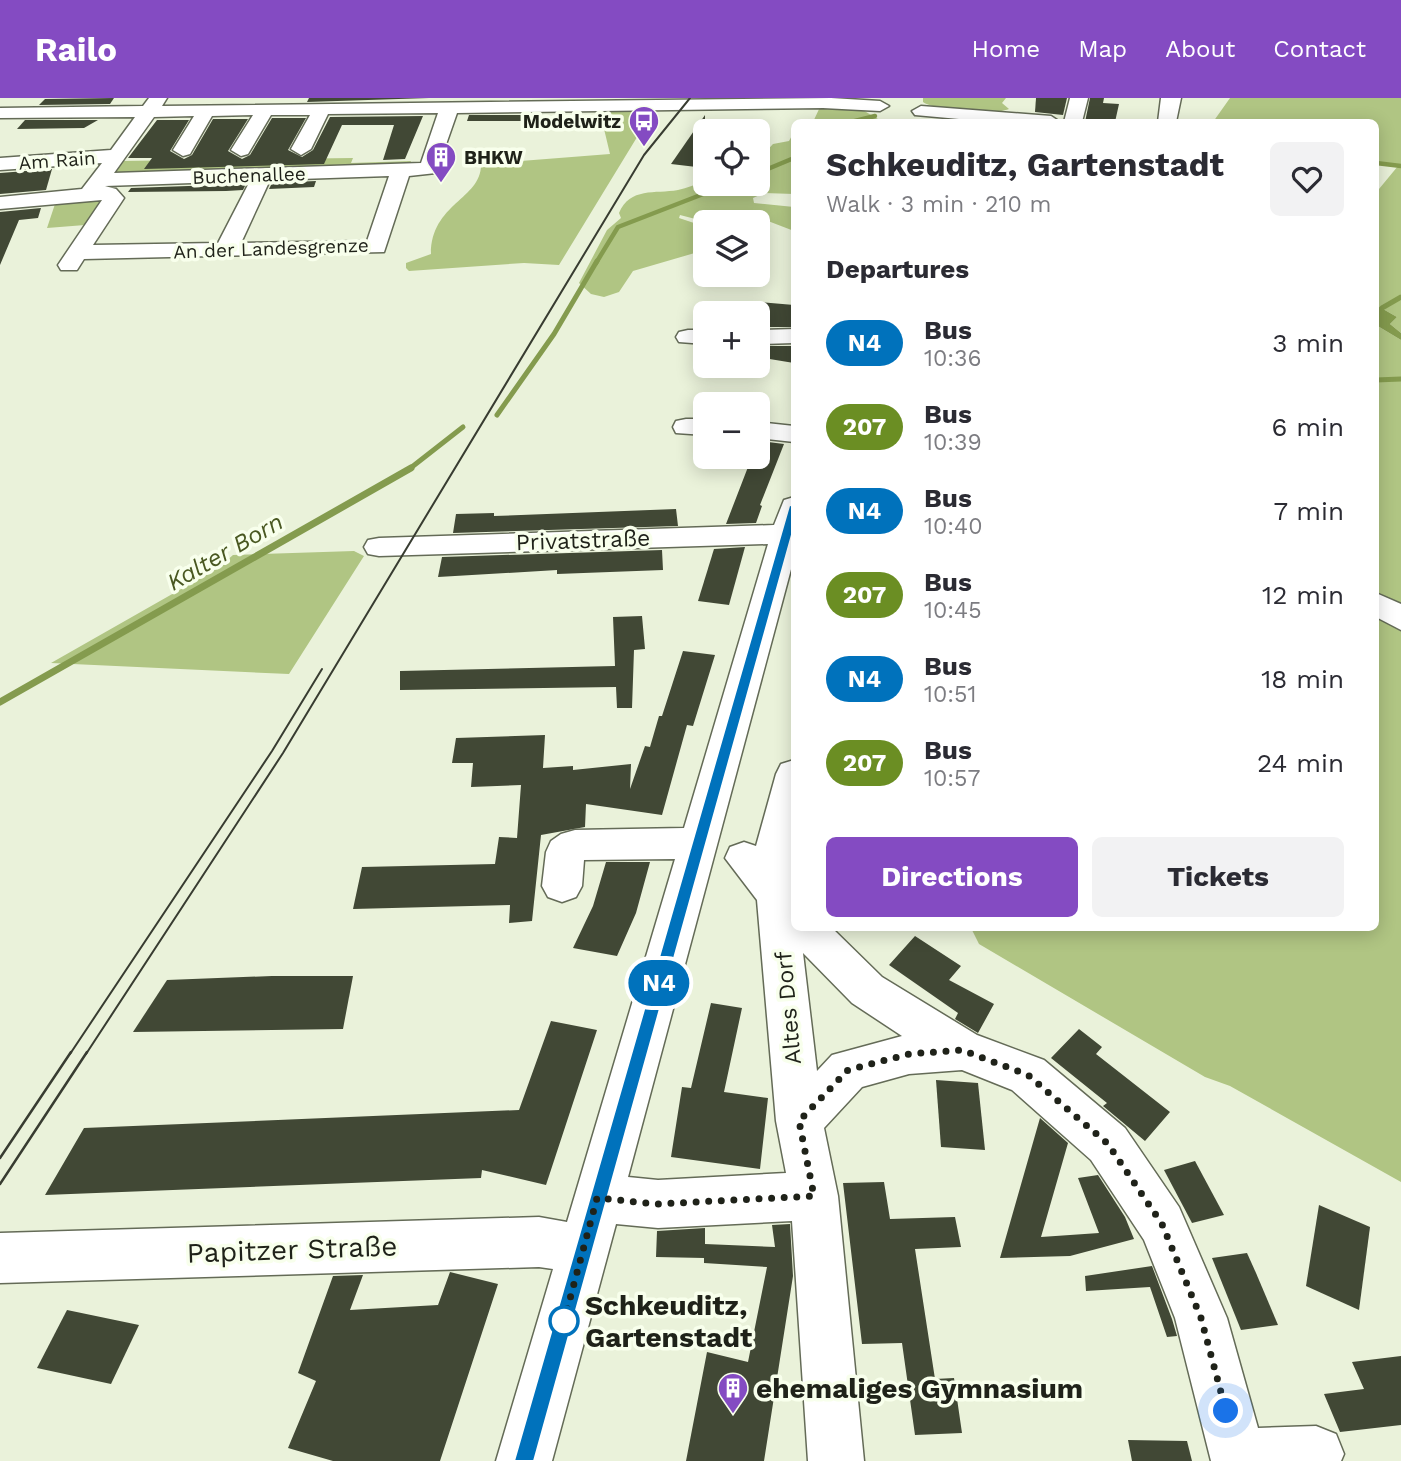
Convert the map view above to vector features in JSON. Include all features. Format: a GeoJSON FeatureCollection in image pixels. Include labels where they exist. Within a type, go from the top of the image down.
{"type":"FeatureCollection","features":[{"type":"Feature","properties":{"kind":"street"},"geometry":{"type":"LineString","coordinates":[[1074,119],[1079,98]]}},
{"type":"Feature","properties":{"kind":"street"},"geometry":{"type":"LineString","coordinates":[[1167,119],[1169,100],[1172,98]]}},
{"type":"Feature","properties":{"kind":"street"},"geometry":{"type":"LineString","coordinates":[[0,113],[153,105],[206,111],[449,108],[577,102],[802,110],[900,109],[1016,119]]}},
{"type":"Feature","properties":{"kind":"street"},"geometry":{"type":"LineString","coordinates":[[93,187],[153,105]]}},
{"type":"Feature","properties":{"kind":"street"},"geometry":{"type":"LineString","coordinates":[[401,170],[429,169],[449,108]]}},
{"type":"Feature","properties":{"kind":"street"},"geometry":{"type":"LineString","coordinates":[[301,149],[322,109]]}},
{"type":"Feature","properties":{"kind":"street"},"geometry":{"type":"LineString","coordinates":[[242,149],[265,110]]}},
{"type":"Feature","properties":{"kind":"street"},"geometry":{"type":"LineString","coordinates":[[183,150],[206,111]]}},
{"type":"Feature","properties":{"kind":"street","name":"Am Rain"},"geometry":{"type":"LineString","coordinates":[[0,164],[114,156]]}},
{"type":"Feature","properties":{"kind":"street","name":"Buchenallee"},"geometry":{"type":"LineString","coordinates":[[0,203],[93,187],[264,174],[401,170]]}},
{"type":"Feature","properties":{"kind":"street","name":"An der Landesgrenze"},"geometry":{"type":"LineString","coordinates":[[93,187],[109,192],[114,198],[73,258],[226,250],[376,247],[401,170]]}},
{"type":"Feature","properties":{"kind":"street"},"geometry":{"type":"LineString","coordinates":[[226,250],[264,174]]}},
{"type":"Feature","properties":{"kind":"street"},"geometry":{"type":"LineString","coordinates":[[770,336],[791,335]]}},
{"type":"Feature","properties":{"kind":"street"},"geometry":{"type":"LineString","coordinates":[[770,431],[791,434]]}},
{"type":"Feature","properties":{"kind":"street"},"geometry":{"type":"LineString","coordinates":[[524,1461],[790,520]]}},
{"type":"Feature","properties":{"kind":"street","name":"Privatstraße"},"geometry":{"type":"LineString","coordinates":[[379,547],[790,520]]}},
{"type":"Feature","properties":{"kind":"street"},"geometry":{"type":"LineString","coordinates":[[1379,605],[1401,619]]}},
{"type":"Feature","properties":{"kind":"street"},"geometry":{"type":"LineString","coordinates":[[562,886],[565,852],[575,845],[698,846],[759,854],[791,781]]}},
{"type":"Feature","properties":{"kind":"street","name":"Altes Dorf"},"geometry":{"type":"LineString","coordinates":[[759,854],[786,904],[799,1121],[814,1196],[836,1461]]}},
{"type":"Feature","properties":{"kind":"street","name":"Altes Dorf"},"geometry":{"type":"LineString","coordinates":[[810,931],[847,973],[867,990],[962,1050],[1028,1075],[1108,1144],[1162,1224],[1201,1318],[1238,1459]]}},
{"type":"Feature","properties":{"kind":"street","name":"Altes Dorf"},"geometry":{"type":"LineString","coordinates":[[799,1121],[848,1070],[909,1054],[962,1050]]}},
{"type":"Feature","properties":{"kind":"street"},"geometry":{"type":"LineString","coordinates":[[597,1198],[657,1204],[814,1196]]}},
{"type":"Feature","properties":{"kind":"street","name":"Papitzer Straße"},"geometry":{"type":"LineString","coordinates":[[0,1258],[539,1242],[583,1249]]}},
{"type":"Feature","properties":{"kind":"street"},"geometry":{"type":"LineString","coordinates":[[1238,1459],[1316,1454]]}},
{"type":"Feature","properties":{"kind":"shaded area"},"geometry":{"type":"Polygon","coordinates":[[[923,98],[1006,98],[1002,103],[1009,109],[992,112],[953,110],[930,105],[923,102],[923,98]]]}},
{"type":"Feature","properties":{"kind":"shaded area"},"geometry":{"type":"Polygon","coordinates":[[[1230,98],[1401,98],[1401,333],[1390,324],[1397,317],[1379,307],[1379,189],[1398,166],[1379,163],[1379,119],[1215,119],[1230,98]]]}},
{"type":"Feature","properties":{"kind":"shaded area"},"geometry":{"type":"Polygon","coordinates":[[[820,107],[861,109],[878,119],[814,119],[820,107]]]}},
{"type":"Feature","properties":{"kind":"shaded area"},"geometry":{"type":"Polygon","coordinates":[[[653,111],[559,265],[524,263],[409,271],[406,268],[406,263],[431,254],[433,237],[439,223],[474,186],[481,164],[610,154],[600,112],[653,111]]]}},
{"type":"Feature","properties":{"kind":"shaded area"},"geometry":{"type":"Polygon","coordinates":[[[791,137],[791,194],[770,193],[770,147],[773,144],[789,141],[791,137]]]}},
{"type":"Feature","properties":{"kind":"shaded area"},"geometry":{"type":"Polygon","coordinates":[[[353,158],[351,163],[411,161],[409,167],[108,176],[119,161],[353,158]]]}},
{"type":"Feature","properties":{"kind":"shaded area"},"geometry":{"type":"Polygon","coordinates":[[[693,185],[693,196],[757,196],[753,198],[754,203],[791,207],[791,230],[770,222],[770,210],[693,210],[693,218],[680,215],[679,218],[693,223],[693,254],[633,271],[619,292],[604,297],[591,294],[579,283],[607,230],[621,218],[619,213],[630,199],[644,193],[678,190],[693,185]]]}},
{"type":"Feature","properties":{"kind":"shaded area"},"geometry":{"type":"Polygon","coordinates":[[[93,197],[100,201],[85,225],[47,228],[56,201],[93,197]]]}},
{"type":"Feature","properties":{"kind":"shaded area"},"geometry":{"type":"Polygon","coordinates":[[[1379,307],[1397,317],[1390,324],[1401,333],[1401,340],[1379,327],[1379,307]]]}},
{"type":"Feature","properties":{"kind":"shaded area"},"geometry":{"type":"Polygon","coordinates":[[[1379,327],[1401,340],[1401,1182],[1230,1086],[1205,1077],[979,944],[972,931],[1379,931],[1379,327]]]}},
{"type":"Feature","properties":{"kind":"shaded area"},"geometry":{"type":"Polygon","coordinates":[[[354,551],[364,556],[289,674],[51,663],[218,568],[233,555],[354,551]]]}},
{"type":"Feature","properties":{"kind":"building"},"geometry":{"type":"Polygon","coordinates":[[[114,98],[110,104],[39,105],[45,99],[114,98]]]}},
{"type":"Feature","properties":{"kind":"building"},"geometry":{"type":"Polygon","coordinates":[[[309,98],[429,98],[307,102],[309,98]]]}},
{"type":"Feature","properties":{"kind":"building"},"geometry":{"type":"Polygon","coordinates":[[[1036,98],[1067,98],[1063,115],[1035,112],[1036,98]]]}},
{"type":"Feature","properties":{"kind":"building"},"geometry":{"type":"Polygon","coordinates":[[[1090,98],[1104,98],[1103,103],[1119,104],[1116,119],[1086,119],[1090,98]]]}},
{"type":"Feature","properties":{"kind":"building"},"geometry":{"type":"Polygon","coordinates":[[[469,115],[535,115],[534,121],[467,121],[469,115]]]}},
{"type":"Feature","properties":{"kind":"building"},"geometry":{"type":"Polygon","coordinates":[[[423,116],[405,159],[383,160],[394,125],[342,125],[324,164],[144,169],[152,158],[128,158],[157,120],[189,120],[170,151],[184,159],[192,155],[213,119],[248,119],[228,151],[242,159],[250,155],[272,118],[306,118],[288,150],[302,157],[313,150],[330,117],[423,116]]]}},
{"type":"Feature","properties":{"kind":"building"},"geometry":{"type":"Polygon","coordinates":[[[25,120],[98,120],[84,128],[17,129],[25,120]]]}},
{"type":"Feature","properties":{"kind":"building"},"geometry":{"type":"Polygon","coordinates":[[[693,132],[693,167],[671,164],[693,132]]]}},
{"type":"Feature","properties":{"kind":"building"},"geometry":{"type":"Polygon","coordinates":[[[52,169],[46,190],[0,194],[0,173],[52,169]]]}},
{"type":"Feature","properties":{"kind":"building"},"geometry":{"type":"Polygon","coordinates":[[[316,181],[314,187],[269,189],[272,183],[316,181]]]}},
{"type":"Feature","properties":{"kind":"building"},"geometry":{"type":"Polygon","coordinates":[[[246,184],[243,190],[128,192],[131,188],[246,184]]]}},
{"type":"Feature","properties":{"kind":"building"},"geometry":{"type":"Polygon","coordinates":[[[41,208],[38,218],[19,220],[0,265],[0,212],[41,208]]]}},
{"type":"Feature","properties":{"kind":"building"},"geometry":{"type":"Polygon","coordinates":[[[770,303],[791,305],[791,327],[770,327],[770,303]]]}},
{"type":"Feature","properties":{"kind":"building"},"geometry":{"type":"Polygon","coordinates":[[[770,346],[791,346],[791,362],[770,359],[770,346]]]}},
{"type":"Feature","properties":{"kind":"building"},"geometry":{"type":"Polygon","coordinates":[[[770,442],[784,444],[760,505],[762,506],[756,523],[726,524],[747,469],[770,469],[770,442]]]}},
{"type":"Feature","properties":{"kind":"building"},"geometry":{"type":"Polygon","coordinates":[[[676,509],[678,526],[453,533],[456,514],[494,513],[494,516],[676,509]]]}},
{"type":"Feature","properties":{"kind":"building"},"geometry":{"type":"Polygon","coordinates":[[[745,547],[729,605],[698,601],[714,549],[745,547]]]}},
{"type":"Feature","properties":{"kind":"building"},"geometry":{"type":"Polygon","coordinates":[[[662,550],[663,570],[557,574],[557,570],[438,577],[442,557],[662,550]]]}},
{"type":"Feature","properties":{"kind":"building"},"geometry":{"type":"Polygon","coordinates":[[[642,616],[645,649],[634,650],[632,708],[617,708],[616,687],[400,690],[400,671],[615,666],[613,617],[642,616]]]}},
{"type":"Feature","properties":{"kind":"building"},"geometry":{"type":"Polygon","coordinates":[[[683,651],[715,655],[693,726],[687,725],[662,815],[586,804],[585,827],[541,835],[532,921],[509,923],[510,905],[353,909],[362,867],[495,864],[499,837],[517,838],[521,785],[471,787],[473,763],[452,763],[456,738],[545,735],[543,768],[573,766],[573,770],[631,764],[630,789],[645,746],[650,747],[659,716],[662,716],[683,651]]]}},
{"type":"Feature","properties":{"kind":"building"},"geometry":{"type":"Polygon","coordinates":[[[606,862],[650,862],[636,913],[617,956],[573,948],[593,906],[606,862]]]}},
{"type":"Feature","properties":{"kind":"building"},"geometry":{"type":"Polygon","coordinates":[[[915,936],[961,966],[949,980],[994,1004],[978,1033],[955,1019],[958,1013],[889,965],[915,936]]]}},
{"type":"Feature","properties":{"kind":"building"},"geometry":{"type":"Polygon","coordinates":[[[353,976],[343,1029],[133,1032],[167,980],[353,976]]]}},
{"type":"Feature","properties":{"kind":"building"},"geometry":{"type":"Polygon","coordinates":[[[711,1003],[742,1008],[724,1092],[768,1098],[760,1169],[671,1157],[682,1087],[691,1088],[711,1003]]]}},
{"type":"Feature","properties":{"kind":"building"},"geometry":{"type":"Polygon","coordinates":[[[551,1021],[597,1030],[546,1185],[482,1170],[481,1178],[45,1195],[84,1128],[519,1110],[551,1021]]]}},
{"type":"Feature","properties":{"kind":"building"},"geometry":{"type":"Polygon","coordinates":[[[1079,1029],[1102,1047],[1096,1054],[1170,1112],[1145,1141],[1103,1106],[1107,1103],[1051,1058],[1079,1029]]]}},
{"type":"Feature","properties":{"kind":"building"},"geometry":{"type":"Polygon","coordinates":[[[936,1080],[978,1083],[985,1150],[941,1147],[936,1080]]]}},
{"type":"Feature","properties":{"kind":"building"},"geometry":{"type":"Polygon","coordinates":[[[1040,1118],[1068,1143],[1041,1237],[1099,1233],[1078,1178],[1098,1175],[1125,1217],[1134,1239],[1070,1256],[1000,1258],[1040,1118]]]}},
{"type":"Feature","properties":{"kind":"building"},"geometry":{"type":"Polygon","coordinates":[[[1195,1161],[1224,1215],[1192,1223],[1164,1170],[1195,1161]]]}},
{"type":"Feature","properties":{"kind":"building"},"geometry":{"type":"Polygon","coordinates":[[[884,1182],[890,1219],[955,1217],[961,1247],[915,1249],[935,1379],[954,1378],[962,1433],[915,1435],[902,1343],[862,1344],[843,1183],[884,1182]]]}},
{"type":"Feature","properties":{"kind":"building"},"geometry":{"type":"Polygon","coordinates":[[[1319,1205],[1370,1227],[1359,1310],[1306,1286],[1319,1205]]]}},
{"type":"Feature","properties":{"kind":"building"},"geometry":{"type":"Polygon","coordinates":[[[790,1224],[793,1276],[764,1461],[686,1461],[707,1352],[748,1362],[767,1267],[704,1263],[704,1258],[656,1257],[657,1231],[705,1228],[705,1244],[775,1247],[772,1225],[790,1224]]]}},
{"type":"Feature","properties":{"kind":"building"},"geometry":{"type":"Polygon","coordinates":[[[1247,1253],[1278,1325],[1241,1330],[1212,1258],[1247,1253]]]}},
{"type":"Feature","properties":{"kind":"building"},"geometry":{"type":"Polygon","coordinates":[[[1152,1266],[1177,1336],[1167,1337],[1150,1287],[1086,1291],[1085,1276],[1152,1266]]]}},
{"type":"Feature","properties":{"kind":"building"},"geometry":{"type":"Polygon","coordinates":[[[450,1272],[498,1284],[440,1461],[333,1461],[288,1448],[316,1381],[298,1373],[333,1276],[363,1275],[350,1310],[438,1305],[450,1272]]]}},
{"type":"Feature","properties":{"kind":"building"},"geometry":{"type":"Polygon","coordinates":[[[67,1310],[139,1325],[111,1384],[37,1368],[67,1310]]]}},
{"type":"Feature","properties":{"kind":"building"},"geometry":{"type":"Polygon","coordinates":[[[1401,1356],[1401,1425],[1340,1432],[1324,1394],[1364,1389],[1352,1362],[1401,1356]]]}},
{"type":"Feature","properties":{"kind":"building"},"geometry":{"type":"Polygon","coordinates":[[[1128,1440],[1187,1441],[1192,1461],[1132,1461],[1128,1440]]]}},
{"type":"Feature","properties":{"kind":"waterway","name":"Kalter Born"},"geometry":{"type":"LineString","coordinates":[[863,119],[875,116]]}},
{"type":"Feature","properties":{"kind":"waterway","name":"Kalter Born"},"geometry":{"type":"LineString","coordinates":[[770,168],[791,159]]}},
{"type":"Feature","properties":{"kind":"waterway","name":"Kalter Born"},"geometry":{"type":"LineString","coordinates":[[1379,163],[1401,166]]}},
{"type":"Feature","properties":{"kind":"waterway","name":"Kalter Born"},"geometry":{"type":"LineString","coordinates":[[596,263],[618,227],[698,196]]}},
{"type":"Feature","properties":{"kind":"waterway","name":"Kalter Born"},"geometry":{"type":"LineString","coordinates":[[497,415],[554,334],[597,261]]}},
{"type":"Feature","properties":{"kind":"waterway"},"geometry":{"type":"LineString","coordinates":[[1382,308],[1401,297]]}},
{"type":"Feature","properties":{"kind":"waterway"},"geometry":{"type":"LineString","coordinates":[[1379,380],[1401,379]]}},
{"type":"Feature","properties":{"kind":"waterway","name":"Kalter Born"},"geometry":{"type":"LineString","coordinates":[[409,469],[463,427]]}},
{"type":"Feature","properties":{"kind":"waterway","name":"Kalter Born"},"geometry":{"type":"LineString","coordinates":[[0,702],[409,469]]}},
{"type":"Feature","properties":{"kind":"tram line"},"geometry":{"type":"LineString","coordinates":[[86,1054],[283,753],[644,155],[690,98]]}},
{"type":"Feature","properties":{"kind":"tram line"},"geometry":{"type":"LineString","coordinates":[[70,1054],[272,751],[322,669]]}},
{"type":"Feature","properties":{"kind":"tram line"},"geometry":{"type":"LineString","coordinates":[[0,1158],[71,1052]]}},
{"type":"Feature","properties":{"kind":"tram line"},"geometry":{"type":"LineString","coordinates":[[0,1184],[87,1052]]}},
{"type":"Feature","properties":{"kind":"bus line","name":"N4"},"geometry":{"type":"LineString","coordinates":[[524,1461],[791,517]]}},
{"type":"Feature","properties":{"kind":"place","name":"Modelwitz"},"geometry":{"type":"Point","coordinates":[644,148]}},
{"type":"Feature","properties":{"kind":"place","name":"BHKW"},"geometry":{"type":"Point","coordinates":[441,184]}},
{"type":"Feature","properties":{"kind":"place","name":"Schkeuditz, Gartenstadt"},"geometry":{"type":"Point","coordinates":[564,1321]}},
{"type":"Feature","properties":{"kind":"place","name":"ehemaliges Gymnasium"},"geometry":{"type":"Point","coordinates":[733,1415]}},
{"type":"Feature","properties":{"kind":"route"},"geometry":{"type":"LineString","coordinates":[[564,1321],[563,1323],[597,1198],[657,1204],[814,1196],[799,1121],[848,1070],[909,1054],[962,1050],[1028,1075],[1108,1144],[1162,1224],[1201,1318],[1226,1411]]}}]}
